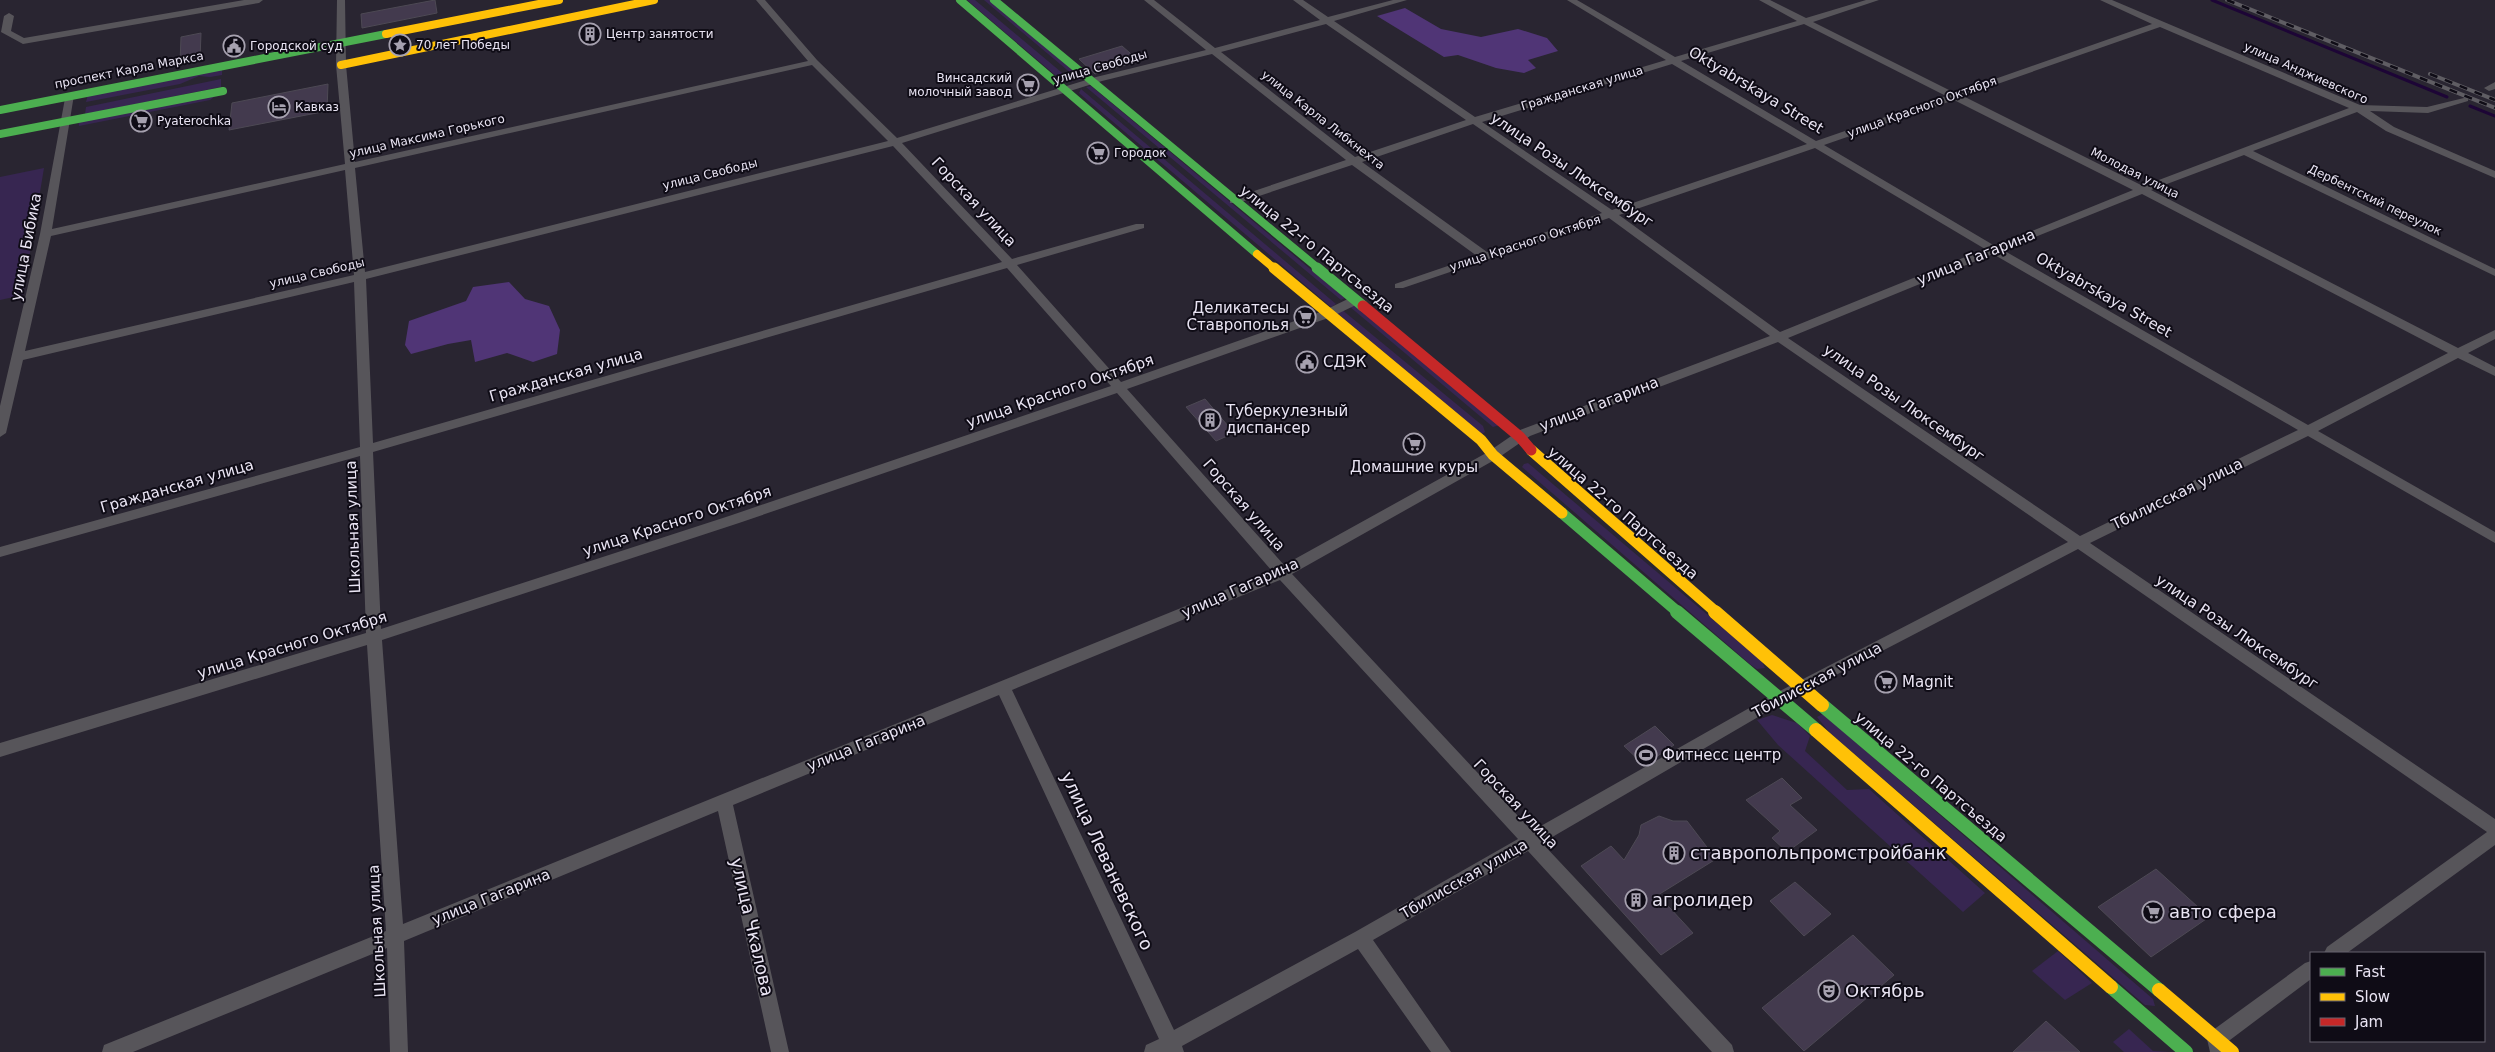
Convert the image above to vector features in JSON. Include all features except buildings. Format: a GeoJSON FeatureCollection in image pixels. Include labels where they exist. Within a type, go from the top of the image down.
{"type":"FeatureCollection","features":[{"type":"Feature","properties":{"kind":"main road","name":"проспект Карла Маркса"},"geometry":{"type":"LineString","coordinates":[[0,110],[559,0]]}},
{"type":"Feature","properties":{"kind":"main road"},"geometry":{"type":"LineString","coordinates":[[341,65],[654,0]]}},
{"type":"Feature","properties":{"kind":"main road"},"geometry":{"type":"LineString","coordinates":[[960,0],[1327,314],[1481,440],[1493,455],[1778,698],[2186,1052]]}},
{"type":"Feature","properties":{"kind":"main road","name":"улица 22-го Партсъезда"},"geometry":{"type":"LineString","coordinates":[[994,0],[1520,437],[1536,457],[1801,687],[2217,1045],[2232,1052]]}},
{"type":"Feature","properties":{"kind":"main road"},"geometry":{"type":"LineString","coordinates":[[0,134],[223,91]]}},
{"type":"Feature","properties":{"kind":"street"},"geometry":{"type":"LineString","coordinates":[[9,16],[6,32],[23,41],[260,0]]}},
{"type":"Feature","properties":{"kind":"street","name":"Школьная улица"},"geometry":{"type":"LineString","coordinates":[[341,0],[341,65],[360,277],[374,637],[395,936],[399,1052]]}},
{"type":"Feature","properties":{"kind":"street","name":"Горская улица"},"geometry":{"type":"LineString","coordinates":[[760,0],[814,62],[895,142],[1009,263],[1282,573],[1528,842],[1725,1052]]}},
{"type":"Feature","properties":{"kind":"street","name":"улица Карла Либкнехта"},"geometry":{"type":"LineString","coordinates":[[1148,0],[1354,161],[1485,256]]}},
{"type":"Feature","properties":{"kind":"street","name":"улица Розы Люксембург"},"geometry":{"type":"LineString","coordinates":[[1297,0],[1612,215],[1779,336],[2078,543],[2495,828]]}},
{"type":"Feature","properties":{"kind":"street","name":"улица Свободы"},"geometry":{"type":"LineString","coordinates":[[18,357],[360,277],[895,142],[1092,81],[1214,51],[1403,0]]}},
{"type":"Feature","properties":{"kind":"street","name":"Oktyabrskaya Street"},"geometry":{"type":"LineString","coordinates":[[1571,0],[1676,60],[1994,250],[2495,538]]}},
{"type":"Feature","properties":{"kind":"street","name":"Молодая улица"},"geometry":{"type":"LineString","coordinates":[[1763,0],[2142,190],[2495,372]]}},
{"type":"Feature","properties":{"kind":"street","name":"Гражданская улица"},"geometry":{"type":"LineString","coordinates":[[1234,201],[1473,121],[1875,0]]}},
{"type":"Feature","properties":{"kind":"street","name":"улица Анджиевского"},"geometry":{"type":"LineString","coordinates":[[2104,0],[2358,108],[2390,129],[2495,175]]}},
{"type":"Feature","properties":{"kind":"street","name":"улица Красного Октября"},"geometry":{"type":"LineString","coordinates":[[1398,286],[1612,215],[2161,24]]}},
{"type":"Feature","properties":{"kind":"street","name":"улица Максима Горького"},"geometry":{"type":"LineString","coordinates":[[46,234],[814,62]]}},
{"type":"Feature","properties":{"kind":"street","name":"улица Бибика"},"geometry":{"type":"LineString","coordinates":[[0,433],[46,234],[69,95]]}},
{"type":"Feature","properties":{"kind":"street"},"geometry":{"type":"LineString","coordinates":[[2358,108],[2428,110],[2465,98]]}},
{"type":"Feature","properties":{"kind":"street","name":"улица Гагарина"},"geometry":{"type":"LineString","coordinates":[[112,1052],[1282,573],[1493,455],[1525,432],[1779,336],[2142,190],[2358,108]]}},
{"type":"Feature","properties":{"kind":"street","name":"Дербентский переулок"},"geometry":{"type":"LineString","coordinates":[[2244,151],[2495,273]]}},
{"type":"Feature","properties":{"kind":"street","name":"Гражданская улица"},"geometry":{"type":"LineString","coordinates":[[0,552],[366,450],[1140,226]]}},
{"type":"Feature","properties":{"kind":"street","name":"улица Красного Октября"},"geometry":{"type":"LineString","coordinates":[[0,750],[374,637],[812,494],[1120,388],[1327,314],[1356,300]]}},
{"type":"Feature","properties":{"kind":"street","name":"Тбилисская улица"},"geometry":{"type":"LineString","coordinates":[[1153,1052],[1173,1047],[1778,698],[2078,543],[2309,430],[2495,334]]}},
{"type":"Feature","properties":{"kind":"street","name":"улица Леваневского"},"geometry":{"type":"LineString","coordinates":[[1003,687],[1173,1047]]}},
{"type":"Feature","properties":{"kind":"street","name":"улица Чкалова"},"geometry":{"type":"LineString","coordinates":[[724,802],[780,1052]]}},
{"type":"Feature","properties":{"kind":"street"},"geometry":{"type":"LineString","coordinates":[[2334,952],[2495,835]]}},
{"type":"Feature","properties":{"kind":"street"},"geometry":{"type":"LineString","coordinates":[[1361,938],[1442,1052]]}},
{"type":"Feature","properties":{"kind":"street"},"geometry":{"type":"LineString","coordinates":[[2217,1045],[2310,970]]}},
{"type":"Feature","properties":{"kind":"shaded area"},"geometry":{"type":"Polygon","coordinates":[[[967,0],[975,0],[1073,82],[1061,80],[967,0]]]}},
{"type":"Feature","properties":{"kind":"shaded area"},"geometry":{"type":"Polygon","coordinates":[[[984,0],[991,0],[1083,78],[1079,80],[984,0]]]}},
{"type":"Feature","properties":{"kind":"shaded area"},"geometry":{"type":"Polygon","coordinates":[[[1405,8],[1441,29],[1481,37],[1518,29],[1547,38],[1558,51],[1528,60],[1536,68],[1524,73],[1496,68],[1458,55],[1444,57],[1377,16],[1405,8]]]}},
{"type":"Feature","properties":{"kind":"shaded area"},"geometry":{"type":"Polygon","coordinates":[[[222,68],[222,75],[199,76],[180,84],[86,102],[88,94],[222,68]]]}},
{"type":"Feature","properties":{"kind":"shaded area"},"geometry":{"type":"Polygon","coordinates":[[[221,79],[221,87],[85,114],[86,107],[221,79]]]}},
{"type":"Feature","properties":{"kind":"shaded area"},"geometry":{"type":"Polygon","coordinates":[[[1091,86],[1345,298],[1341,300],[1086,87],[1091,86]]]}},
{"type":"Feature","properties":{"kind":"shaded area"},"geometry":{"type":"Polygon","coordinates":[[[1081,89],[1336,304],[1331,307],[1079,93],[1081,89]]]}},
{"type":"Feature","properties":{"kind":"shaded area"},"geometry":{"type":"Polygon","coordinates":[[[215,96],[210,100],[79,126],[78,120],[215,96]]]}},
{"type":"Feature","properties":{"kind":"shaded area"},"geometry":{"type":"Polygon","coordinates":[[[44,168],[23,295],[0,300],[0,177],[44,168]]]}},
{"type":"Feature","properties":{"kind":"shaded area"},"geometry":{"type":"Polygon","coordinates":[[[509,282],[525,299],[549,306],[560,330],[557,354],[533,362],[507,353],[475,362],[471,340],[411,354],[405,345],[409,321],[466,301],[473,287],[509,282]]]}},
{"type":"Feature","properties":{"kind":"shaded area"},"geometry":{"type":"Polygon","coordinates":[[[1353,304],[1500,425],[1493,427],[1349,306],[1353,304]]]}},
{"type":"Feature","properties":{"kind":"shaded area"},"geometry":{"type":"Polygon","coordinates":[[[1341,309],[1483,426],[1485,432],[1482,434],[1336,312],[1341,309]]]}},
{"type":"Feature","properties":{"kind":"shaded area"},"geometry":{"type":"Polygon","coordinates":[[[1528,463],[1761,660],[1765,668],[1757,669],[1751,665],[1522,467],[1528,463]]]}},
{"type":"Feature","properties":{"kind":"shaded area"},"geometry":{"type":"Polygon","coordinates":[[[1823,714],[2153,999],[2155,1006],[2145,1005],[1830,733],[1817,717],[1823,714]]]}},
{"type":"Feature","properties":{"kind":"shaded area"},"geometry":{"type":"Polygon","coordinates":[[[1772,715],[1797,723],[1810,736],[1805,751],[1847,790],[1869,789],[1985,893],[1963,912],[1778,745],[1757,720],[1772,715]]]}},
{"type":"Feature","properties":{"kind":"shaded area"},"geometry":{"type":"Polygon","coordinates":[[[2058,951],[2092,983],[2065,1000],[2032,971],[2058,951]]]}},
{"type":"Feature","properties":{"kind":"shaded area"},"geometry":{"type":"Polygon","coordinates":[[[2129,1029],[2153,1051],[2169,1052],[2124,1052],[2113,1042],[2129,1029]]]}},
{"type":"Feature","properties":{"kind":"waterway"},"geometry":{"type":"LineString","coordinates":[[2212,0],[2447,97]]}},
{"type":"Feature","properties":{"kind":"waterway"},"geometry":{"type":"LineString","coordinates":[[2470,106],[2495,116]]}},
{"type":"Feature","properties":{"kind":"railway"},"geometry":{"type":"LineString","coordinates":[[2227,0],[2495,108]]}},
{"type":"Feature","properties":{"kind":"railway"},"geometry":{"type":"LineString","coordinates":[[2430,74],[2495,100]]}},
{"type":"Feature","properties":{"kind":"traffic: fast"},"geometry":{"type":"LineString","coordinates":[[960,0],[1257,254]]}},
{"type":"Feature","properties":{"kind":"traffic: fast"},"geometry":{"type":"LineString","coordinates":[[994,0],[1363,306]]}},
{"type":"Feature","properties":{"kind":"traffic: fast"},"geometry":{"type":"LineString","coordinates":[[0,110],[386,34]]}},
{"type":"Feature","properties":{"kind":"traffic: fast"},"geometry":{"type":"LineString","coordinates":[[0,134],[223,91]]}},
{"type":"Feature","properties":{"kind":"traffic: fast"},"geometry":{"type":"LineString","coordinates":[[1562,513],[1816,730]]}},
{"type":"Feature","properties":{"kind":"traffic: fast"},"geometry":{"type":"LineString","coordinates":[[1822,705],[2159,990]]}},
{"type":"Feature","properties":{"kind":"traffic: fast"},"geometry":{"type":"LineString","coordinates":[[2111,987],[2186,1052]]}},
{"type":"Feature","properties":{"kind":"traffic: slow"},"geometry":{"type":"LineString","coordinates":[[386,34],[559,0]]}},
{"type":"Feature","properties":{"kind":"traffic: slow"},"geometry":{"type":"LineString","coordinates":[[341,65],[654,0]]}},
{"type":"Feature","properties":{"kind":"traffic: slow"},"geometry":{"type":"LineString","coordinates":[[1257,254],[1481,440],[1493,455],[1562,513]]}},
{"type":"Feature","properties":{"kind":"traffic: slow"},"geometry":{"type":"LineString","coordinates":[[1531,450],[1822,705]]}},
{"type":"Feature","properties":{"kind":"traffic: slow"},"geometry":{"type":"LineString","coordinates":[[1816,730],[2111,987]]}},
{"type":"Feature","properties":{"kind":"traffic: slow"},"geometry":{"type":"LineString","coordinates":[[2159,990],[2232,1052]]}},
{"type":"Feature","properties":{"kind":"traffic: jam"},"geometry":{"type":"LineString","coordinates":[[1363,306],[1520,437],[1531,450]]}},
{"type":"Feature","properties":{"kind":"place","name":"Центр занятости"},"geometry":{"type":"Point","coordinates":[590,34]}},
{"type":"Feature","properties":{"kind":"place","name":"70 лет Победы"},"geometry":{"type":"Point","coordinates":[400,45]}},
{"type":"Feature","properties":{"kind":"place","name":"Городской суд"},"geometry":{"type":"Point","coordinates":[234,46]}},
{"type":"Feature","properties":{"kind":"place","name":"Винсадский молочный завод"},"geometry":{"type":"Point","coordinates":[1028,85]}},
{"type":"Feature","properties":{"kind":"place","name":"Кавказ"},"geometry":{"type":"Point","coordinates":[279,107]}},
{"type":"Feature","properties":{"kind":"place","name":"Pyaterochka"},"geometry":{"type":"Point","coordinates":[141,121]}},
{"type":"Feature","properties":{"kind":"place","name":"Городок"},"geometry":{"type":"Point","coordinates":[1098,153]}},
{"type":"Feature","properties":{"kind":"place","name":"Деликатесы Ставрополья"},"geometry":{"type":"Point","coordinates":[1305,317]}},
{"type":"Feature","properties":{"kind":"place","name":"СДЭК"},"geometry":{"type":"Point","coordinates":[1307,362]}},
{"type":"Feature","properties":{"kind":"place","name":"Туберкулезный диспансер"},"geometry":{"type":"Point","coordinates":[1210,420]}},
{"type":"Feature","properties":{"kind":"place","name":"Домашние куры"},"geometry":{"type":"Point","coordinates":[1414,444]}},
{"type":"Feature","properties":{"kind":"place","name":"Magnit"},"geometry":{"type":"Point","coordinates":[1886,682]}},
{"type":"Feature","properties":{"kind":"place","name":"Фитнесс центр"},"geometry":{"type":"Point","coordinates":[1646,755]}},
{"type":"Feature","properties":{"kind":"place","name":"ставропольпромстройбанк"},"geometry":{"type":"Point","coordinates":[1674,853]}},
{"type":"Feature","properties":{"kind":"place","name":"агролидер"},"geometry":{"type":"Point","coordinates":[1636,900]}},
{"type":"Feature","properties":{"kind":"place","name":"авто сфера"},"geometry":{"type":"Point","coordinates":[2153,912]}},
{"type":"Feature","properties":{"kind":"place","name":"Октябрь"},"geometry":{"type":"Point","coordinates":[1829,991]}}]}
